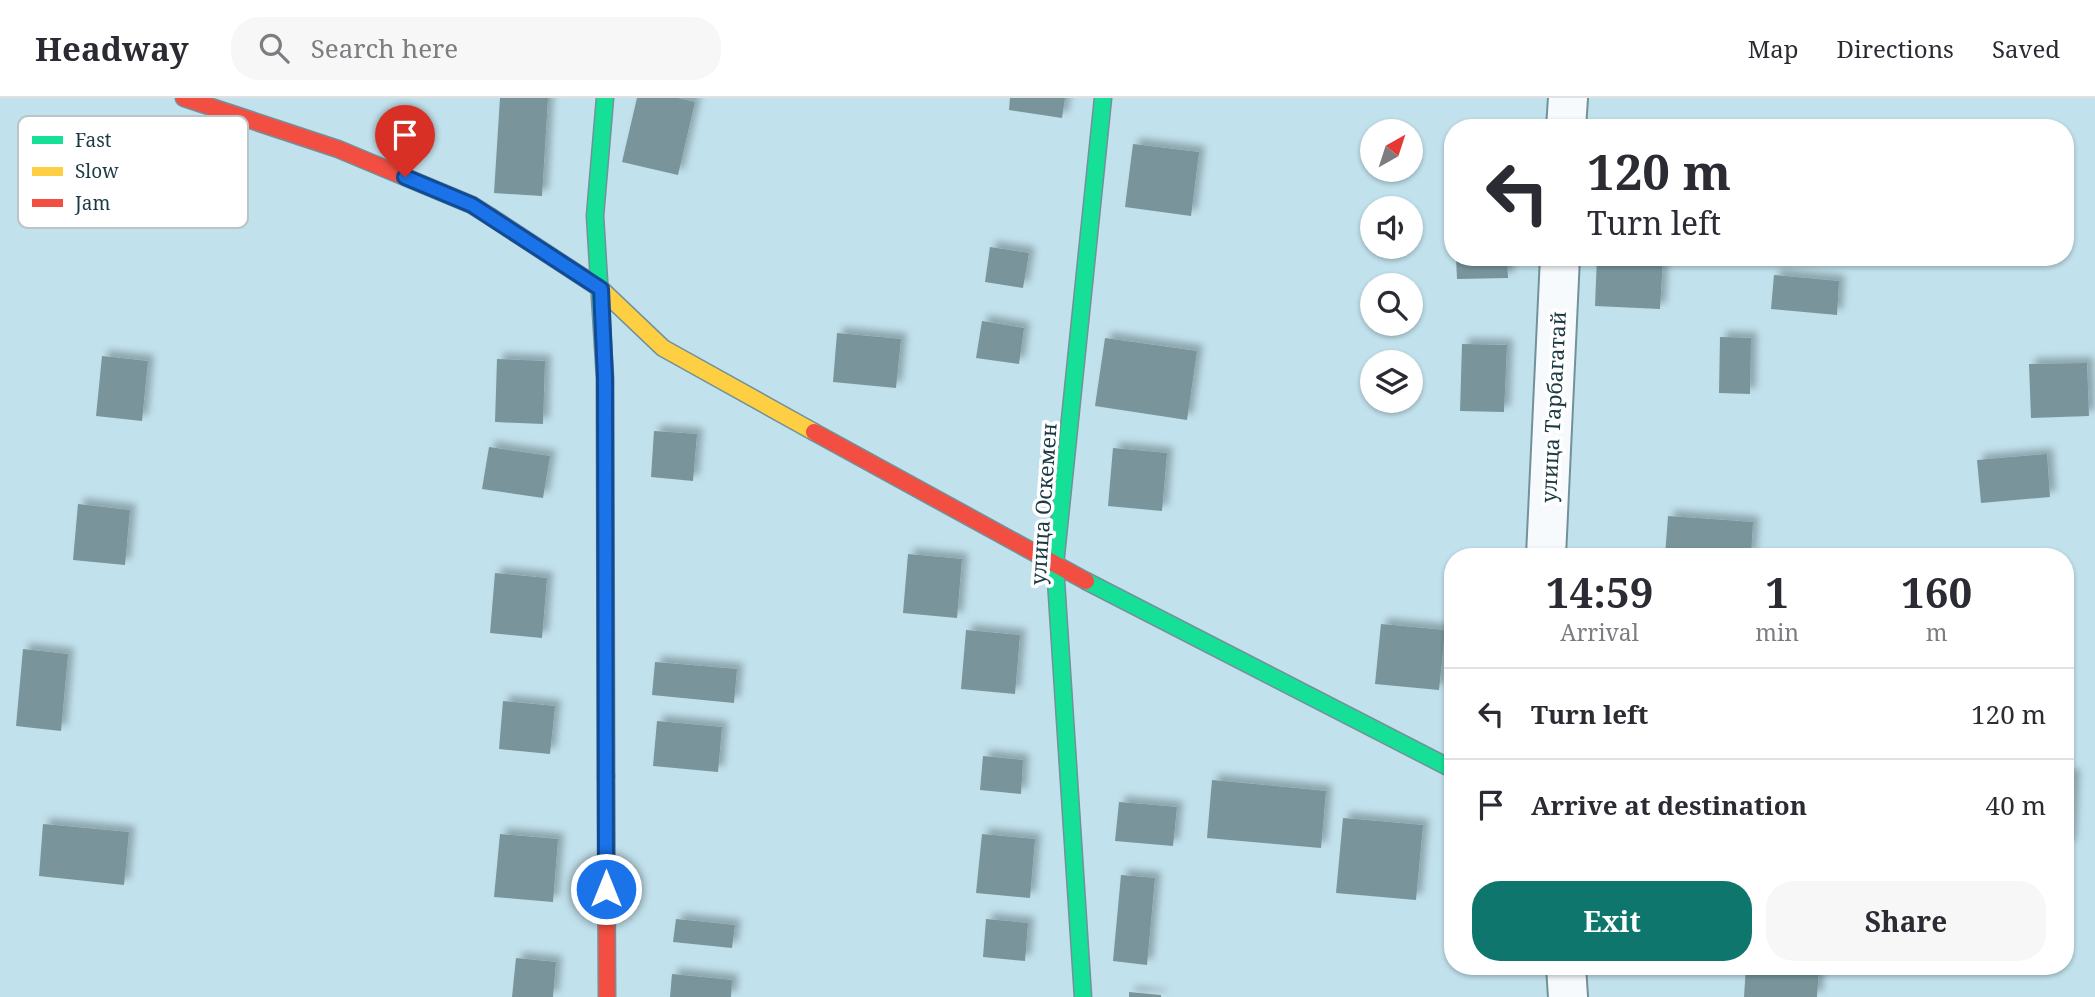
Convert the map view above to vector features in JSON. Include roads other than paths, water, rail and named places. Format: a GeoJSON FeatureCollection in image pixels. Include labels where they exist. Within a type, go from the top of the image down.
{"type":"FeatureCollection","features":[{"type":"Feature","properties":{"kind":"street"},"geometry":{"type":"LineString","coordinates":[[184,98],[238,116]]}},
{"type":"Feature","properties":{"kind":"street"},"geometry":{"type":"LineString","coordinates":[[605,98],[595,216],[605,378],[607,997]]}},
{"type":"Feature","properties":{"kind":"street","name":"улица Оскемен"},"geometry":{"type":"LineString","coordinates":[[1083,997],[1055,565],[1103,98]]}},
{"type":"Feature","properties":{"kind":"street"},"geometry":{"type":"LineString","coordinates":[[1567,119],[1568,98]]}},
{"type":"Feature","properties":{"kind":"street"},"geometry":{"type":"LineString","coordinates":[[248,119],[338,149],[472,205],[601,289],[663,348],[1055,565],[1444,765]]}},
{"type":"Feature","properties":{"kind":"street","name":"улица Тарбагатай"},"geometry":{"type":"LineString","coordinates":[[1546,548],[1560,266]]}},
{"type":"Feature","properties":{"kind":"street"},"geometry":{"type":"LineString","coordinates":[[1567,975],[1568,997]]}}]}
